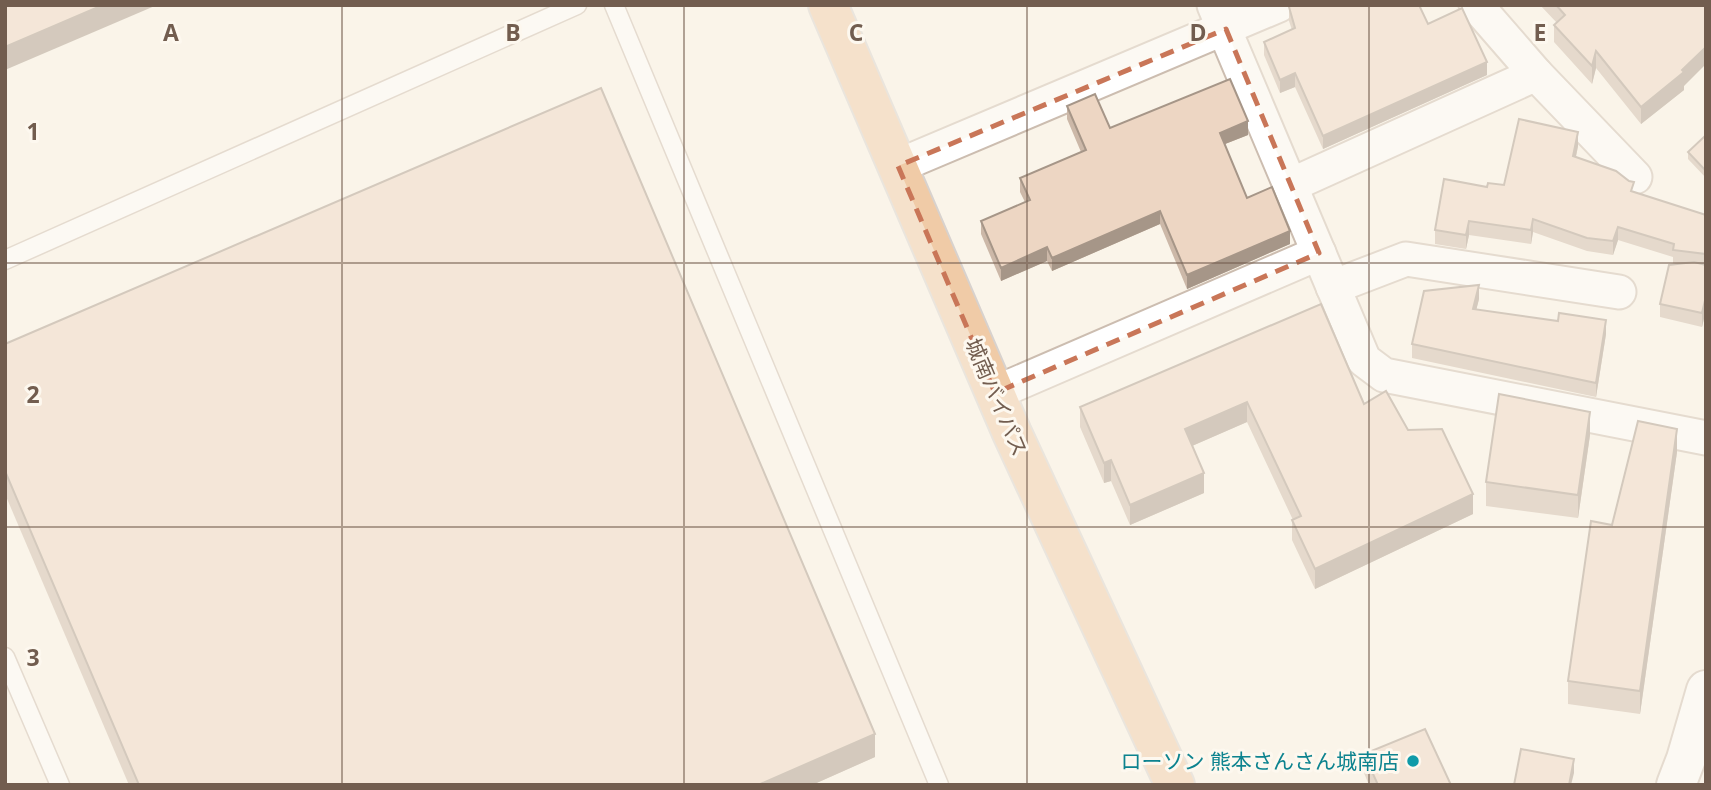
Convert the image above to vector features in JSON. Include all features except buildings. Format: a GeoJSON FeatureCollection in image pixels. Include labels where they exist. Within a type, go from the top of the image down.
{"type":"FeatureCollection","features":[{"type":"Feature","properties":{"kind":"highway","name":"城南バイパス"},"geometry":{"type":"LineString","coordinates":[[828,5],[995,393],[1175,785]]}},
{"type":"Feature","properties":{"kind":"street"},"geometry":{"type":"LineString","coordinates":[[898,166],[1220,17],[1279,5]]}},
{"type":"Feature","properties":{"kind":"street"},"geometry":{"type":"LineString","coordinates":[[1476,5],[1536,74],[1635,177]]}},
{"type":"Feature","properties":{"kind":"street"},"geometry":{"type":"LineString","coordinates":[[1220,17],[1364,360],[1384,375],[1706,438]]}},
{"type":"Feature","properties":{"kind":"street"},"geometry":{"type":"LineString","coordinates":[[1291,185],[1536,74]]}},
{"type":"Feature","properties":{"kind":"street"},"geometry":{"type":"LineString","coordinates":[[995,393],[1319,253]]}},
{"type":"Feature","properties":{"kind":"street"},"geometry":{"type":"LineString","coordinates":[[1333,287],[1406,259],[1619,292]]}},
{"type":"Feature","properties":{"kind":"street"},"geometry":{"type":"LineString","coordinates":[[1676,785],[1706,690]]}},
{"type":"Feature","properties":{"kind":"lane"},"geometry":{"type":"LineString","coordinates":[[5,260],[577,5]]}},
{"type":"Feature","properties":{"kind":"lane"},"geometry":{"type":"LineString","coordinates":[[614,5],[939,785]]}},
{"type":"Feature","properties":{"kind":"lane"},"geometry":{"type":"LineString","coordinates":[[5,657],[60,785]]}},
{"type":"Feature","properties":{"kind":"highlighted area"},"geometry":{"type":"Polygon","coordinates":[[[1226,29],[1319,253],[995,393],[898,166],[1226,29]]]}},
{"type":"Feature","properties":{"kind":"place","name":"ローソン 熊本さんさん城南店"},"geometry":{"type":"Point","coordinates":[1413,761]}}]}
